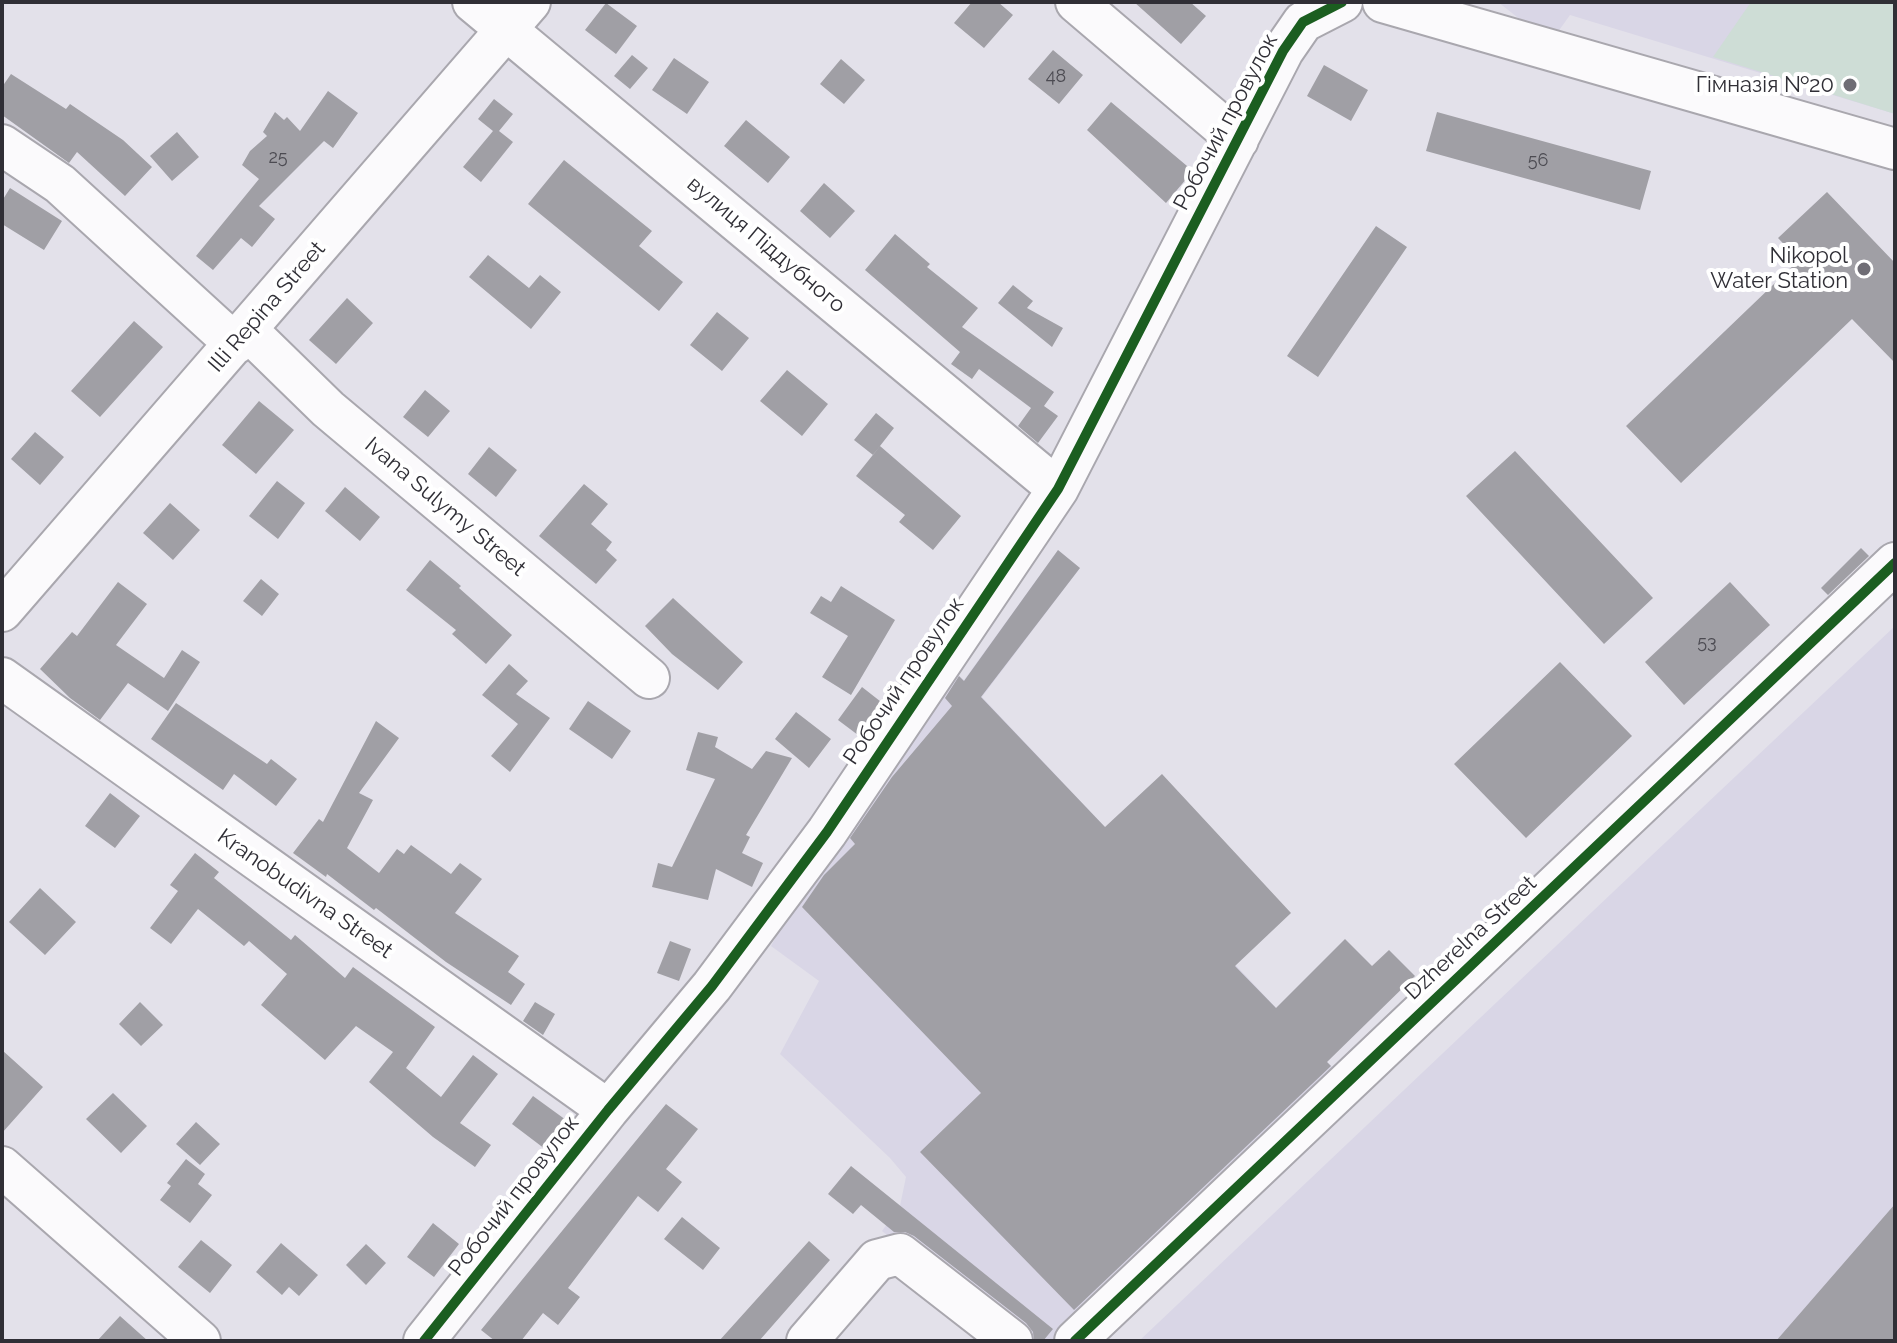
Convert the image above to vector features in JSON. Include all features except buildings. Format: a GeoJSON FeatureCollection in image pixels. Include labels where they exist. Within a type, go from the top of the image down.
{"type":"FeatureCollection","features":[{"type":"Feature","properties":{"kind":"street","name":"вулиця Піддубного"},"geometry":{"type":"LineString","coordinates":[[473,2],[518,16],[1058,489]]}},
{"type":"Feature","properties":{"kind":"street"},"geometry":{"type":"LineString","coordinates":[[1076,2],[1238,140]]}},
{"type":"Feature","properties":{"kind":"street","name":"Робочий провулок"},"geometry":{"type":"LineString","coordinates":[[424,1341],[608,1110],[712,986],[827,832],[1058,489],[1283,51],[1303,22],[1342,2]]}},
{"type":"Feature","properties":{"kind":"street"},"geometry":{"type":"LineString","coordinates":[[1383,2],[1895,149]]}},
{"type":"Feature","properties":{"kind":"street","name":"Illi Repina Street"},"geometry":{"type":"LineString","coordinates":[[2,611],[518,16]]}},
{"type":"Feature","properties":{"kind":"street","name":"Ivana Sulymy Street"},"geometry":{"type":"LineString","coordinates":[[2,145],[60,184],[649,678]]}},
{"type":"Feature","properties":{"kind":"street","name":"Dzherelna Street"},"geometry":{"type":"LineString","coordinates":[[1075,1341],[1895,563]]}},
{"type":"Feature","properties":{"kind":"street","name":"Kranobudivna Street"},"geometry":{"type":"LineString","coordinates":[[2,678],[608,1110]]}},
{"type":"Feature","properties":{"kind":"street"},"geometry":{"type":"LineString","coordinates":[[2,1167],[200,1341]]}},
{"type":"Feature","properties":{"kind":"street"},"geometry":{"type":"LineString","coordinates":[[807,1341],[877,1260],[900,1254],[1012,1341]]}},
{"type":"Feature","properties":{"kind":"shaded area","name":"Гімназія №20"},"geometry":{"type":"Polygon","coordinates":[[[1498,2],[1895,2],[1895,114],[1570,15],[1550,43],[1498,2]]]}},
{"type":"Feature","properties":{"kind":"shaded area","name":"Гімназія №20"},"geometry":{"type":"Polygon","coordinates":[[[1751,2],[1895,2],[1895,114],[1713,57],[1751,2]]]}},
{"type":"Feature","properties":{"kind":"shaded area"},"geometry":{"type":"Polygon","coordinates":[[[1058,550],[1080,568],[982,697],[1335,1070],[1064,1341],[1019,1341],[882,1231],[900,1206],[906,1177],[890,1158],[780,1054],[819,981],[771,946],[792,907],[954,671],[964,680],[1058,550]]]}},
{"type":"Feature","properties":{"kind":"shaded area"},"geometry":{"type":"Polygon","coordinates":[[[1895,626],[1895,1341],[1139,1341],[1650,857],[1895,626]]]}},
{"type":"Feature","properties":{"kind":"cycle path"},"geometry":{"type":"LineString","coordinates":[[424,1341],[608,1110],[712,986],[827,832],[1058,489],[1283,51],[1303,22],[1342,2]]}},
{"type":"Feature","properties":{"kind":"cycle path"},"geometry":{"type":"LineString","coordinates":[[1075,1341],[1895,563]]}},
{"type":"Feature","properties":{"kind":"place","name":"Гімназія №20"},"geometry":{"type":"Point","coordinates":[1850,85]}},
{"type":"Feature","properties":{"kind":"place","name":"Nikopol Water Station"},"geometry":{"type":"Point","coordinates":[1864,269]}}]}
